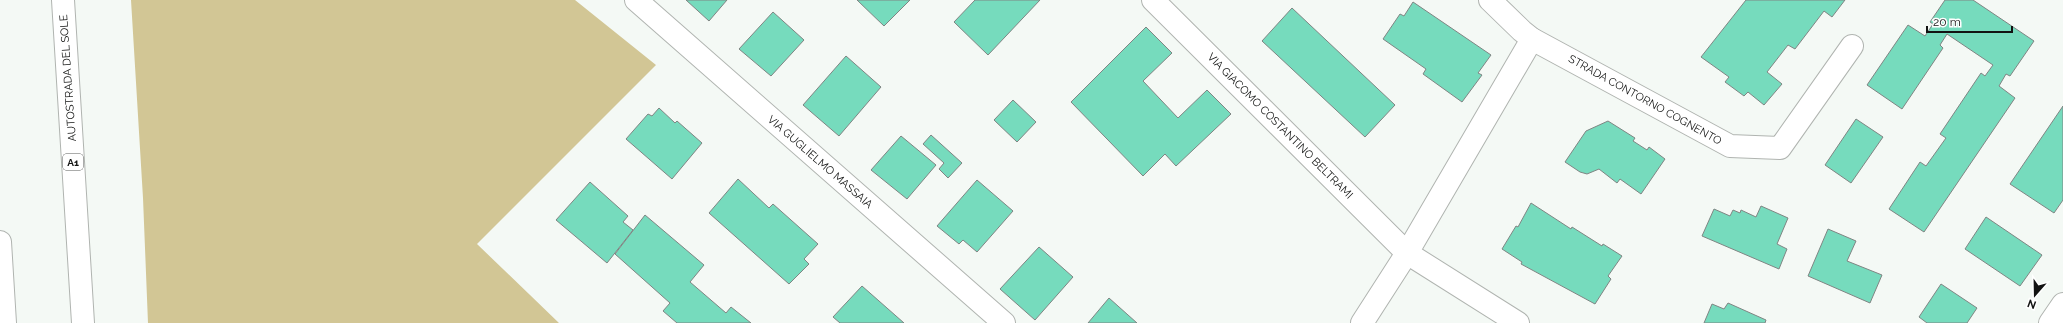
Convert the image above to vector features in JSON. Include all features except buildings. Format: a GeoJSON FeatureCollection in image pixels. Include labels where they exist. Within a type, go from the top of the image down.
{"type":"FeatureCollection","features":[{"type":"Feature","properties":{"kind":"main road","name":"AUTOSTRADA DEL SOLE"},"geometry":{"type":"LineString","coordinates":[[63,0],[83,323]]}},
{"type":"Feature","properties":{"kind":"main road","name":"VIA GUGLIELMO MASSAIA"},"geometry":{"type":"LineString","coordinates":[[636,0],[1004,323]]}},
{"type":"Feature","properties":{"kind":"main road","name":"VIA GIACOMO COSTANTINO BELTRAMI"},"geometry":{"type":"LineString","coordinates":[[1153,0],[1407,253]]}},
{"type":"Feature","properties":{"kind":"main road","name":"STRADA CONTORNO COGNENTO"},"geometry":{"type":"LineString","coordinates":[[1490,0],[1532,39],[1730,146],[1780,148],[1852,46]]}},
{"type":"Feature","properties":{"kind":"main road"},"geometry":{"type":"LineString","coordinates":[[1362,323],[1407,253],[1532,39]]}},
{"type":"Feature","properties":{"kind":"main road"},"geometry":{"type":"LineString","coordinates":[[0,242],[5,323]]}},
{"type":"Feature","properties":{"kind":"main road"},"geometry":{"type":"LineString","coordinates":[[1407,253],[1518,323]]}},
{"type":"Feature","properties":{"kind":"main road"},"geometry":{"type":"LineString","coordinates":[[2050,323],[2063,304]]}},
{"type":"Feature","properties":{"kind":"shaded area"},"geometry":{"type":"Polygon","coordinates":[[[131,0],[575,0],[656,65],[477,244],[559,323],[148,323],[143,198],[131,0]]]}}]}
